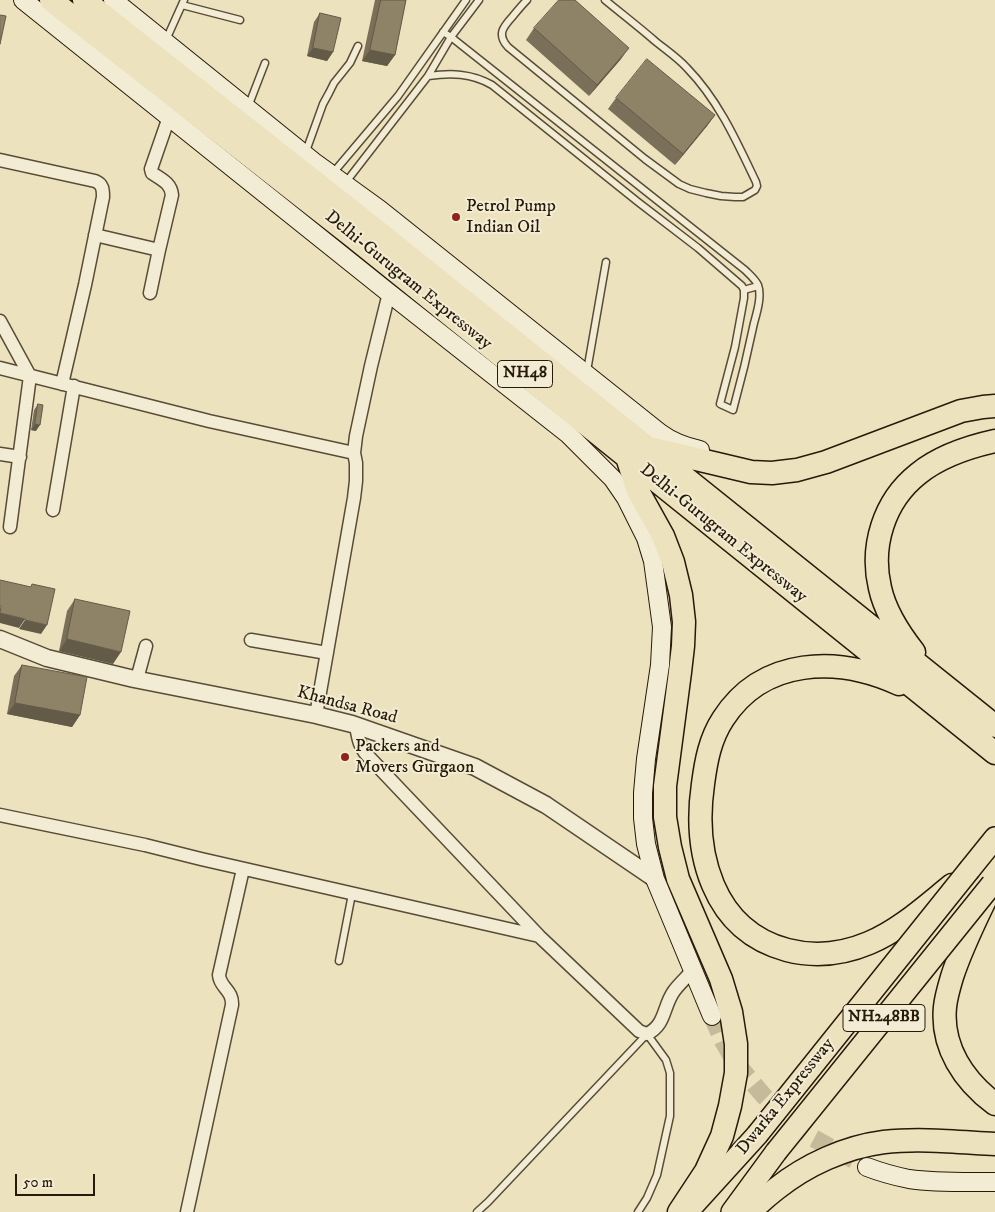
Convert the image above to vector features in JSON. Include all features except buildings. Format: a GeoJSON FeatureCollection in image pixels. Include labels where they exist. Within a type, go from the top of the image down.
{"type":"FeatureCollection","features":[{"type":"Feature","properties":{"kind":"highway","name":"Delhi-Gurugram Expressway"},"geometry":{"type":"LineString","coordinates":[[51,0],[351,235],[636,452],[929,687],[995,753]]}},
{"type":"Feature","properties":{"kind":"highway","name":"Delhi-Gurugram Expressway"},"geometry":{"type":"LineString","coordinates":[[84,0],[367,223],[636,452]]}},
{"type":"Feature","properties":{"kind":"highway"},"geometry":{"type":"LineString","coordinates":[[678,1212],[706,1171],[722,1136],[736,1073],[736,1044],[731,1012],[721,979],[678,879],[670,847],[665,817],[665,786],[680,672],[684,622],[681,595],[673,562],[663,536],[638,491],[636,452],[751,472],[772,473],[797,470],[816,465],[961,412],[995,406]]}},
{"type":"Feature","properties":{"kind":"highway"},"geometry":{"type":"LineString","coordinates":[[929,687],[896,626],[880,588],[876,566],[879,537],[893,503],[909,482],[918,474],[948,456],[995,441]]}},
{"type":"Feature","properties":{"kind":"highway"},"geometry":{"type":"LineString","coordinates":[[929,687],[857,670],[830,666],[798,668],[760,683],[739,699],[731,708],[722,720],[710,746],[702,790],[700,814],[704,856],[713,887],[723,903],[742,926],[778,947],[802,953],[827,954],[843,952],[868,944],[902,924],[970,869]]}},
{"type":"Feature","properties":{"kind":"highway","name":"Delhi-Gurugram Expressway"},"geometry":{"type":"LineString","coordinates":[[929,687],[995,726]]}},
{"type":"Feature","properties":{"kind":"highway","name":"Dwarka Expressway"},"geometry":{"type":"LineString","coordinates":[[687,1212],[757,1135],[995,838]]}},
{"type":"Feature","properties":{"kind":"highway"},"geometry":{"type":"LineString","coordinates":[[994,883],[958,959],[948,992],[945,1019],[946,1034],[959,1066],[968,1080],[995,1104]]}},
{"type":"Feature","properties":{"kind":"highway","name":"Dwarka Expressway"},"geometry":{"type":"LineString","coordinates":[[732,1212],[776,1152],[994,883]]}},
{"type":"Feature","properties":{"kind":"highway"},"geometry":{"type":"LineString","coordinates":[[750,1212],[776,1189],[805,1170],[829,1157],[853,1148],[883,1142],[914,1140],[995,1144]]}},
{"type":"Feature","properties":{"kind":"main road"},"geometry":{"type":"LineString","coordinates":[[23,0],[568,434],[613,479],[626,498],[646,538],[652,561],[662,627],[660,665],[646,759],[643,793],[646,844],[655,880],[712,1016]]}},
{"type":"Feature","properties":{"kind":"main road"},"geometry":{"type":"LineString","coordinates":[[113,0],[305,154],[379,209],[666,438],[689,448],[744,461],[752,464],[762,472]]}},
{"type":"Feature","properties":{"kind":"main road"},"geometry":{"type":"LineString","coordinates":[[867,1167],[887,1174],[908,1178],[943,1182],[995,1182]]}},
{"type":"Feature","properties":{"kind":"street"},"geometry":{"type":"LineString","coordinates":[[150,293],[172,195],[172,190],[168,184],[152,172],[151,169],[169,117]]}},
{"type":"Feature","properties":{"kind":"street"},"geometry":{"type":"LineString","coordinates":[[0,160],[95,181],[100,184],[103,190],[68,385],[53,510]]}},
{"type":"Feature","properties":{"kind":"street"},"geometry":{"type":"LineString","coordinates":[[95,235],[159,250]]}},
{"type":"Feature","properties":{"kind":"street"},"geometry":{"type":"LineString","coordinates":[[316,715],[355,489],[354,453],[356,436],[389,293]]}},
{"type":"Feature","properties":{"kind":"street"},"geometry":{"type":"LineString","coordinates":[[0,321],[30,376],[10,527]]}},
{"type":"Feature","properties":{"kind":"street"},"geometry":{"type":"LineString","coordinates":[[0,368],[209,421],[354,453]]}},
{"type":"Feature","properties":{"kind":"street"},"geometry":{"type":"LineString","coordinates":[[0,454],[20,457]]}},
{"type":"Feature","properties":{"kind":"street","name":"Khandsa Road"},"geometry":{"type":"LineString","coordinates":[[0,639],[47,658],[138,680],[316,715],[356,726],[475,768],[546,805],[655,880]]}},
{"type":"Feature","properties":{"kind":"street"},"geometry":{"type":"LineString","coordinates":[[251,640],[327,653]]}},
{"type":"Feature","properties":{"kind":"street"},"geometry":{"type":"LineString","coordinates":[[138,680],[146,646]]}},
{"type":"Feature","properties":{"kind":"street"},"geometry":{"type":"LineString","coordinates":[[356,726],[359,741],[366,755],[539,936],[639,1031],[647,1034],[659,1026],[673,992],[693,970]]}},
{"type":"Feature","properties":{"kind":"street"},"geometry":{"type":"LineString","coordinates":[[0,815],[107,836],[539,936]]}},
{"type":"Feature","properties":{"kind":"street"},"geometry":{"type":"LineString","coordinates":[[187,1212],[232,1005],[231,995],[220,982],[218,975],[242,868]]}},
{"type":"Feature","properties":{"kind":"lane"},"geometry":{"type":"LineString","coordinates":[[338,179],[466,0]]}},
{"type":"Feature","properties":{"kind":"lane"},"geometry":{"type":"LineString","coordinates":[[338,179],[428,76],[451,37],[479,0]]}},
{"type":"Feature","properties":{"kind":"lane"},"geometry":{"type":"LineString","coordinates":[[527,0],[502,30],[503,42],[508,47],[678,184],[690,189],[721,196],[743,197],[755,190],[756,182],[731,128],[698,80],[677,58],[605,0]]}},
{"type":"Feature","properties":{"kind":"lane"},"geometry":{"type":"LineString","coordinates":[[165,42],[183,2],[240,20]]}},
{"type":"Feature","properties":{"kind":"lane"},"geometry":{"type":"LineString","coordinates":[[428,76],[444,74],[468,75],[492,85],[698,248],[742,286],[744,290],[744,303],[720,404],[733,410],[748,353],[759,295],[758,286],[752,276],[443,32]]}},
{"type":"Feature","properties":{"kind":"lane"},"geometry":{"type":"LineString","coordinates":[[305,154],[328,93],[350,64],[358,46]]}},
{"type":"Feature","properties":{"kind":"lane"},"geometry":{"type":"LineString","coordinates":[[248,108],[265,63]]}},
{"type":"Feature","properties":{"kind":"lane"},"geometry":{"type":"LineString","coordinates":[[586,374],[606,262]]}},
{"type":"Feature","properties":{"kind":"lane"},"geometry":{"type":"LineString","coordinates":[[744,290],[758,286]]}},
{"type":"Feature","properties":{"kind":"lane"},"geometry":{"type":"LineString","coordinates":[[339,961],[352,894]]}},
{"type":"Feature","properties":{"kind":"lane"},"geometry":{"type":"LineString","coordinates":[[477,1212],[647,1034],[666,1060],[670,1073],[670,1116],[657,1175],[647,1198],[638,1212]]}},
{"type":"Feature","properties":{"kind":"tunnel"},"geometry":{"type":"LineString","coordinates":[[712,1016],[735,1062],[763,1095],[790,1121],[813,1138],[867,1167]]}},
{"type":"Feature","properties":{"kind":"place","name":"Petrol Pump Indian Oil"},"geometry":{"type":"Point","coordinates":[456,217]}},
{"type":"Feature","properties":{"kind":"place","name":"Packers and Movers Gurgaon"},"geometry":{"type":"Point","coordinates":[345,757]}}]}
